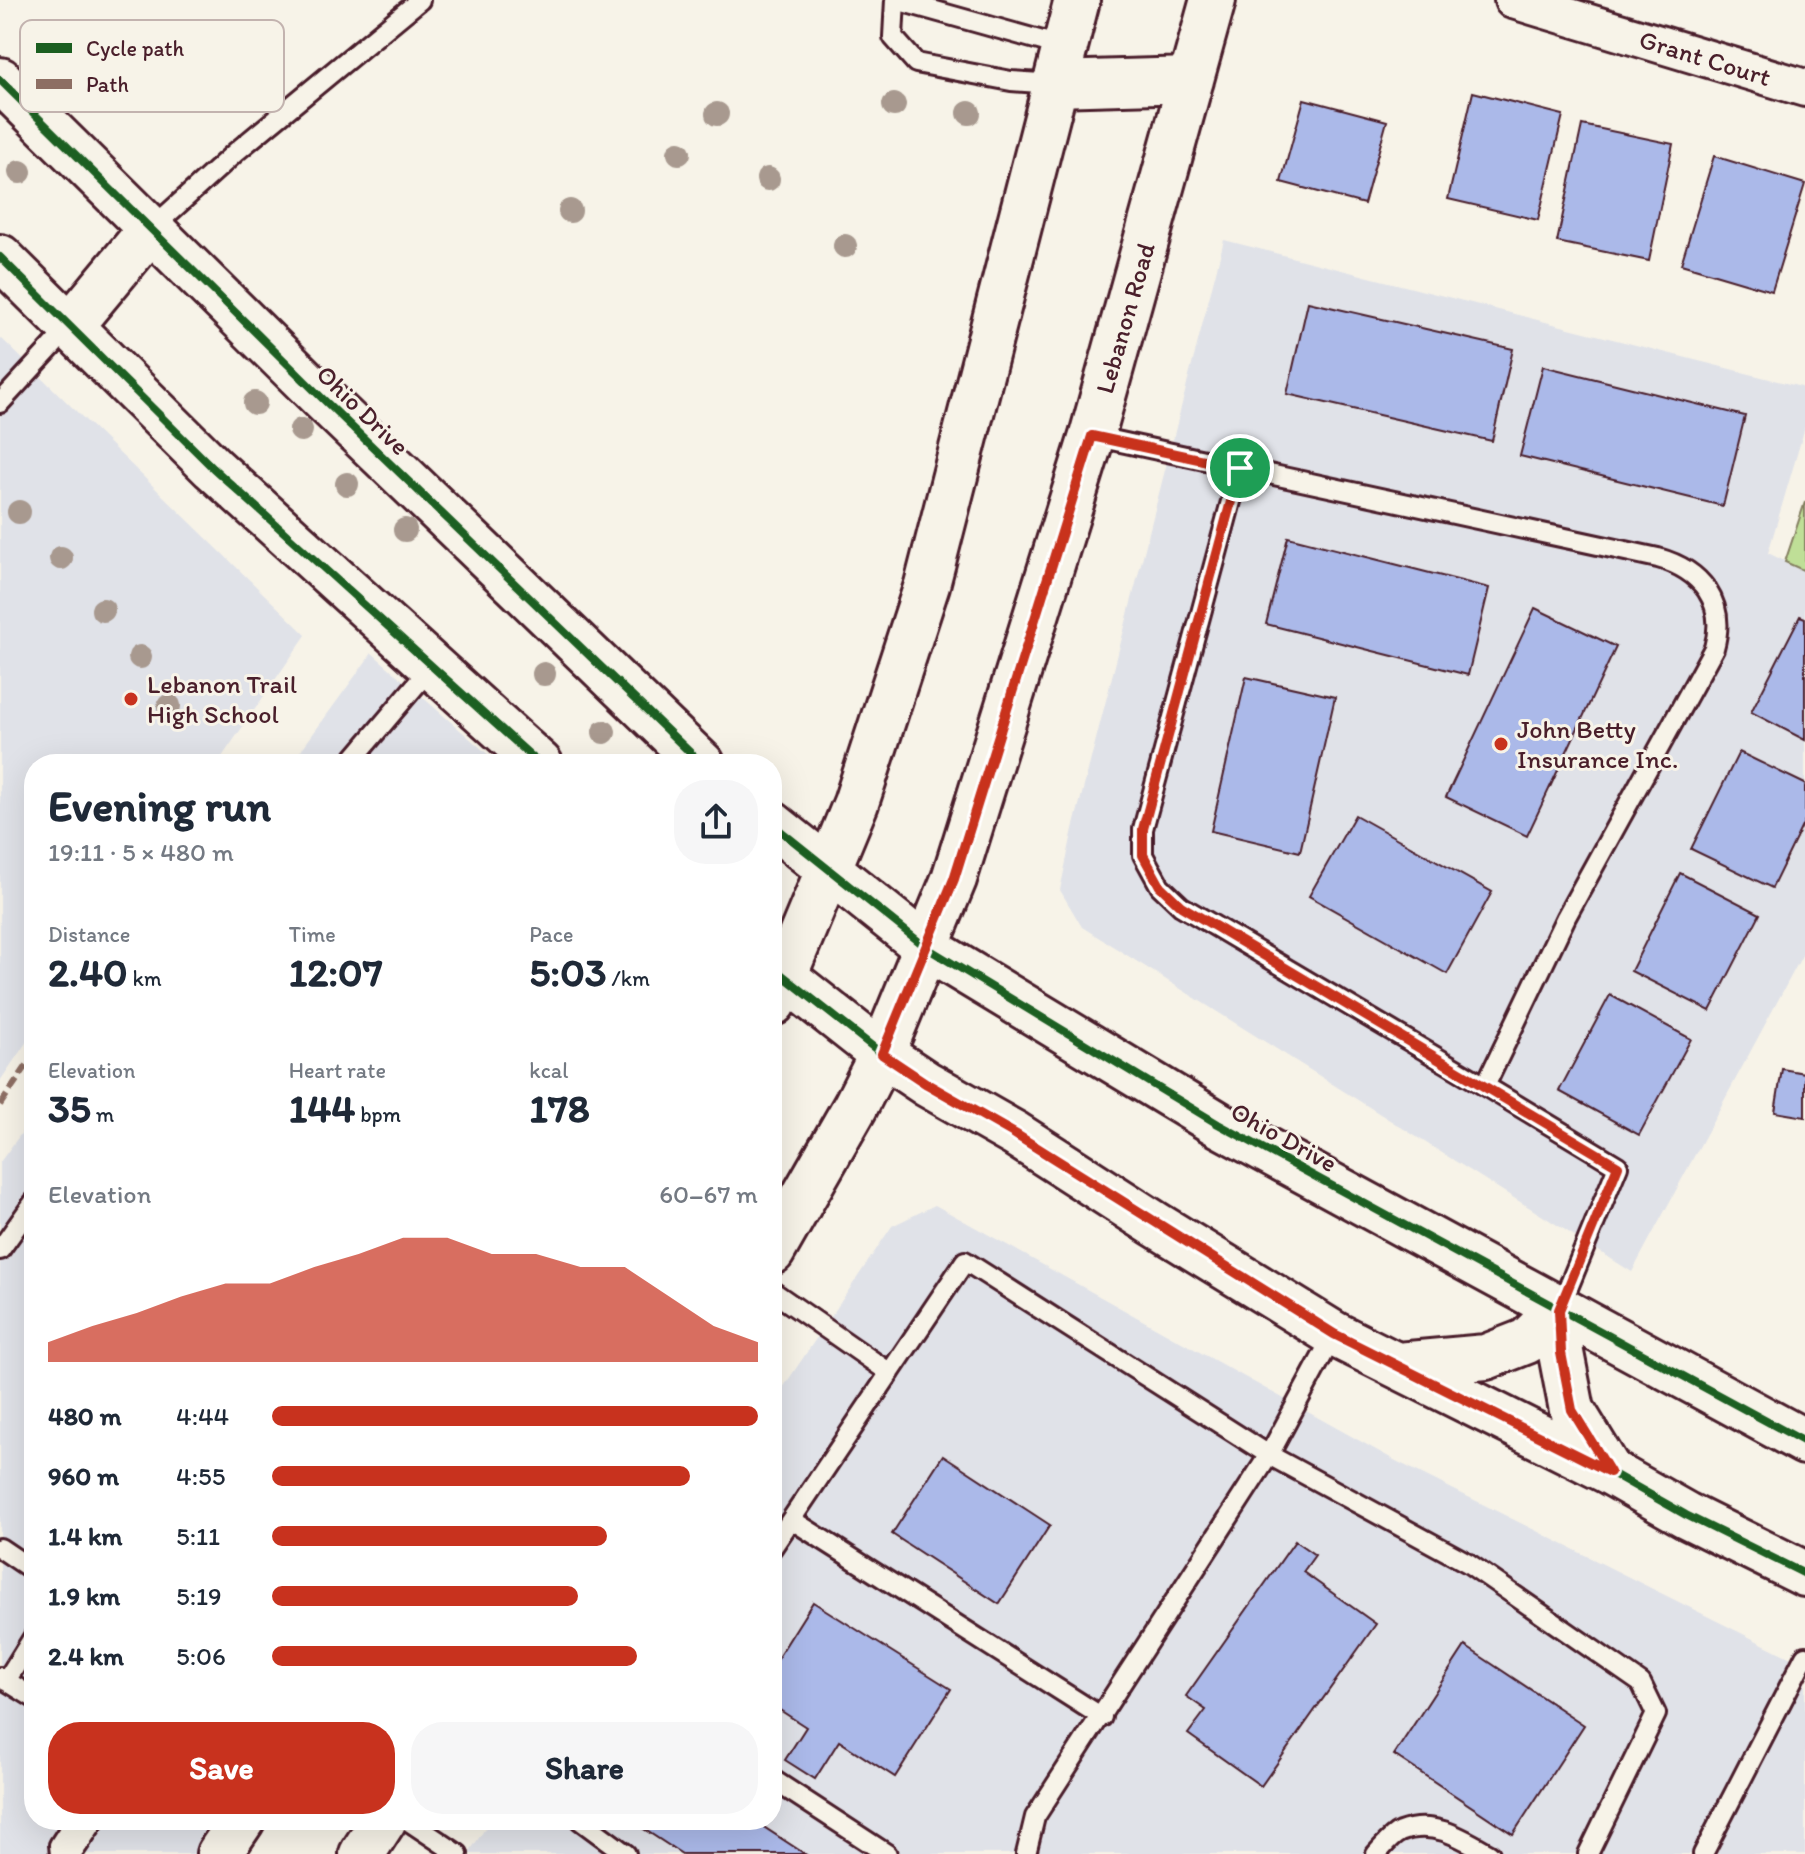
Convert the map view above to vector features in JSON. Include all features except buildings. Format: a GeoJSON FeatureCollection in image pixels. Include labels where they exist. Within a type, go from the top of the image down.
{"type":"FeatureCollection","features":[{"type":"Feature","properties":{"kind":"main road"},"geometry":{"type":"LineString","coordinates":[[782,970],[856,803],[927,585],[1077,0]]}},
{"type":"Feature","properties":{"kind":"main road","name":"Lebanon Road"},"geometry":{"type":"LineString","coordinates":[[782,1235],[882,1054],[959,864],[1092,436],[1213,0]]}},
{"type":"Feature","properties":{"kind":"main road"},"geometry":{"type":"LineString","coordinates":[[1059,66],[1191,80]]}},
{"type":"Feature","properties":{"kind":"main road","name":"Ohio Drive"},"geometry":{"type":"LineString","coordinates":[[0,80],[20,100]]}},
{"type":"Feature","properties":{"kind":"main road","name":"Ohio Drive"},"geometry":{"type":"LineString","coordinates":[[32,112],[692,754]]}},
{"type":"Feature","properties":{"kind":"main road"},"geometry":{"type":"LineString","coordinates":[[71,325],[150,230]]}},
{"type":"Feature","properties":{"kind":"main road"},"geometry":{"type":"LineString","coordinates":[[0,257],[213,468],[529,754]]}},
{"type":"Feature","properties":{"kind":"main road","name":"Ohio Drive"},"geometry":{"type":"LineString","coordinates":[[782,832],[927,948],[1218,1124],[1805,1442]]}},
{"type":"Feature","properties":{"kind":"main road"},"geometry":{"type":"LineString","coordinates":[[782,987],[927,1084],[1015,1134],[1334,1334],[1805,1574]]}},
{"type":"Feature","properties":{"kind":"main road"},"geometry":{"type":"LineString","coordinates":[[1398,1365],[1486,1357],[1527,1341],[1559,1310]]}},
{"type":"Feature","properties":{"kind":"main road"},"geometry":{"type":"LineString","coordinates":[[1559,1310],[1561,1353],[1572,1410],[1610,1472]]}},
{"type":"Feature","properties":{"kind":"main road"},"geometry":{"type":"LineString","coordinates":[[219,1854],[235,1830]]}},
{"type":"Feature","properties":{"kind":"main road"},"geometry":{"type":"LineString","coordinates":[[362,1854],[378,1830]]}},
{"type":"Feature","properties":{"kind":"street","name":"Grant Court"},"geometry":{"type":"LineString","coordinates":[[1513,0],[1805,88]]}},
{"type":"Feature","properties":{"kind":"lane"},"geometry":{"type":"LineString","coordinates":[[150,230],[237,151],[420,0]]}},
{"type":"Feature","properties":{"kind":"lane"},"geometry":{"type":"LineString","coordinates":[[895,0],[1059,66],[1011,81],[916,63],[893,37],[895,0]]}},
{"type":"Feature","properties":{"kind":"lane"},"geometry":{"type":"LineString","coordinates":[[0,403],[71,325]]}},
{"type":"Feature","properties":{"kind":"lane"},"geometry":{"type":"LineString","coordinates":[[1092,436],[1658,558],[1694,574],[1708,592],[1718,624],[1717,638],[1710,656],[1566,917],[1485,1086]]}},
{"type":"Feature","properties":{"kind":"lane"},"geometry":{"type":"LineString","coordinates":[[1240,468],[1143,829],[1143,855],[1160,886],[1181,906],[1618,1166],[1559,1310]]}},
{"type":"Feature","properties":{"kind":"lane"},"geometry":{"type":"LineString","coordinates":[[357,754],[432,666]]}},
{"type":"Feature","properties":{"kind":"lane"},"geometry":{"type":"LineString","coordinates":[[0,1250],[24,1216]]}},
{"type":"Feature","properties":{"kind":"lane"},"geometry":{"type":"LineString","coordinates":[[782,1534],[965,1261],[1269,1455],[1468,1563],[1641,1683],[1656,1714],[1588,1854]]}},
{"type":"Feature","properties":{"kind":"lane"},"geometry":{"type":"LineString","coordinates":[[782,1298],[890,1373]]}},
{"type":"Feature","properties":{"kind":"lane"},"geometry":{"type":"LineString","coordinates":[[1026,1854],[1035,1817],[1269,1455],[1334,1334]]}},
{"type":"Feature","properties":{"kind":"lane"},"geometry":{"type":"LineString","coordinates":[[792,1520],[1102,1717]]}},
{"type":"Feature","properties":{"kind":"lane"},"geometry":{"type":"LineString","coordinates":[[0,1548],[24,1564]]}},
{"type":"Feature","properties":{"kind":"lane"},"geometry":{"type":"LineString","coordinates":[[24,1650],[3,1679],[24,1692]]}},
{"type":"Feature","properties":{"kind":"lane"},"geometry":{"type":"LineString","coordinates":[[1703,1854],[1805,1656]]}},
{"type":"Feature","properties":{"kind":"lane"},"geometry":{"type":"LineString","coordinates":[[782,1786],[887,1854]]}},
{"type":"Feature","properties":{"kind":"lane"},"geometry":{"type":"LineString","coordinates":[[1376,1854],[1398,1833],[1428,1827],[1454,1834],[1490,1854]]}},
{"type":"Feature","properties":{"kind":"lane"},"geometry":{"type":"LineString","coordinates":[[60,1854],[59,1845],[69,1830]]}},
{"type":"Feature","properties":{"kind":"lane"},"geometry":{"type":"LineString","coordinates":[[72,1854],[88,1830]]}},
{"type":"Feature","properties":{"kind":"lane"},"geometry":{"type":"LineString","coordinates":[[422,1830],[458,1854]]}},
{"type":"Feature","properties":{"kind":"lane"},"geometry":{"type":"LineString","coordinates":[[594,1830],[626,1854]]}},
{"type":"Feature","properties":{"kind":"shaded area"},"geometry":{"type":"Polygon","coordinates":[[[1224,240],[1805,388],[1805,427],[1768,553],[1805,571],[1805,950],[1632,1272],[1082,927],[1060,890],[1224,240]]]}},
{"type":"Feature","properties":{"kind":"shaded area","name":"Lebanon Trail High School"},"geometry":{"type":"Polygon","coordinates":[[[0,337],[306,635],[224,754],[24,754],[24,1046],[0,1081],[0,337]]]}},
{"type":"Feature","properties":{"kind":"shaded area"},"geometry":{"type":"Polygon","coordinates":[[[372,653],[488,754],[298,754],[372,653]]]}},
{"type":"Feature","properties":{"kind":"shaded area"},"geometry":{"type":"Polygon","coordinates":[[[24,1130],[24,1830],[218,1830],[203,1854],[0,1854],[0,1162],[24,1130]]]}},
{"type":"Feature","properties":{"kind":"shaded area"},"geometry":{"type":"Polygon","coordinates":[[[935,1205],[1396,1461],[1805,1665],[1805,1854],[468,1854],[484,1830],[782,1830],[782,1389],[892,1226],[935,1205]]]}},
{"type":"Feature","properties":{"kind":"green space"},"geometry":{"type":"Polygon","coordinates":[[[1805,502],[1805,571],[1785,562],[1805,502]]]}},
{"type":"Feature","properties":{"kind":"marked path"},"geometry":{"type":"LineString","coordinates":[[0,1105],[24,1070]]}},
{"type":"Feature","properties":{"kind":"cycle path"},"geometry":{"type":"LineString","coordinates":[[0,80],[20,100]]}},
{"type":"Feature","properties":{"kind":"cycle path"},"geometry":{"type":"LineString","coordinates":[[32,112],[323,399],[692,754]]}},
{"type":"Feature","properties":{"kind":"cycle path"},"geometry":{"type":"LineString","coordinates":[[0,257],[213,468],[529,754]]}},
{"type":"Feature","properties":{"kind":"cycle path"},"geometry":{"type":"LineString","coordinates":[[782,832],[927,948],[1218,1124],[1805,1442]]}},
{"type":"Feature","properties":{"kind":"cycle path"},"geometry":{"type":"LineString","coordinates":[[782,975],[882,1054],[927,1084],[1015,1134],[1334,1334],[1805,1574]]}},
{"type":"Feature","properties":{"kind":"place","name":"Lebanon Trail High School"},"geometry":{"type":"Point","coordinates":[131,699]}},
{"type":"Feature","properties":{"kind":"place","name":"John Betty Insurance Inc."},"geometry":{"type":"Point","coordinates":[1501,744]}},
{"type":"Feature","properties":{"kind":"route"},"geometry":{"type":"LineString","coordinates":[[1092,436],[1240,468],[1143,829],[1143,855],[1160,886],[1181,906],[1618,1166],[1559,1310],[1561,1353],[1572,1410],[1610,1472],[1334,1334],[882,1054],[954,879],[1092,436]]}}]}
